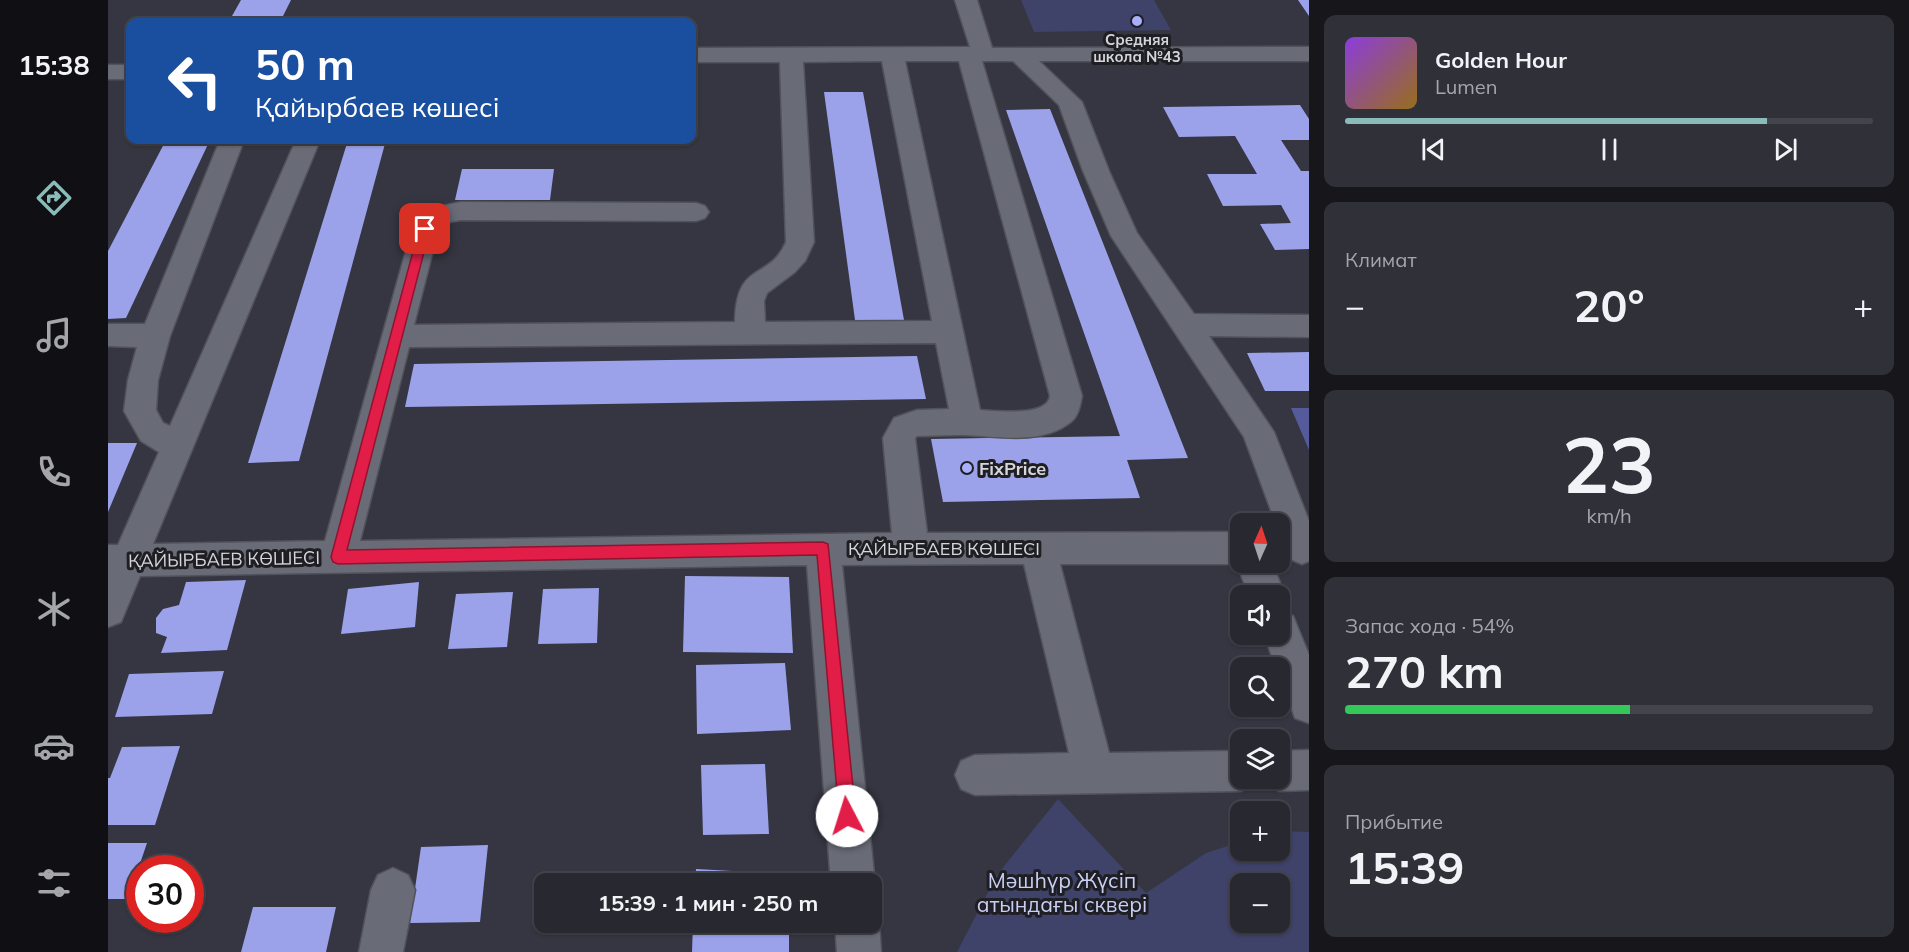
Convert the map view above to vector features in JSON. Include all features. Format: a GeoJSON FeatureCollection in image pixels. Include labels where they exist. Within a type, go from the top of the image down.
{"type":"FeatureCollection","features":[{"type":"Feature","properties":{"kind":"street"},"geometry":{"type":"LineString","coordinates":[[911,548],[899,438],[905,427],[917,423],[1037,423],[1052,419],[1063,410],[1066,396],[975,53],[966,0]]}},
{"type":"Feature","properties":{"kind":"street"},"geometry":{"type":"LineString","coordinates":[[696,56],[975,53],[1309,54]]}},
{"type":"Feature","properties":{"kind":"street"},"geometry":{"type":"LineString","coordinates":[[1017,53],[1070,102],[1096,171],[1125,236],[1258,432],[1297,548]]}},
{"type":"Feature","properties":{"kind":"street"},"geometry":{"type":"LineString","coordinates":[[892,54],[965,411],[959,422]]}},
{"type":"Feature","properties":{"kind":"street"},"geometry":{"type":"LineString","coordinates":[[750,333],[750,301],[755,287],[785,266],[795,254],[800,242],[791,55]]}},
{"type":"Feature","properties":{"kind":"street"},"geometry":{"type":"LineString","coordinates":[[108,72],[126,72]]}},
{"type":"Feature","properties":{"kind":"street"},"geometry":{"type":"LineString","coordinates":[[178,446],[152,432],[140,411],[143,380],[155,336],[230,144]]}},
{"type":"Feature","properties":{"kind":"street"},"geometry":{"type":"LineString","coordinates":[[108,610],[118,561],[178,446],[306,144]]}},
{"type":"Feature","properties":{"kind":"street"},"geometry":{"type":"LineString","coordinates":[[338,557],[425,229],[439,215],[461,211],[696,212]]}},
{"type":"Feature","properties":{"kind":"street"},"geometry":{"type":"LineString","coordinates":[[1186,325],[1309,326]]}},
{"type":"Feature","properties":{"kind":"street"},"geometry":{"type":"LineString","coordinates":[[395,336],[948,332]]}},
{"type":"Feature","properties":{"kind":"street"},"geometry":{"type":"LineString","coordinates":[[108,335],[155,336]]}},
{"type":"Feature","properties":{"kind":"street"},"geometry":{"type":"LineString","coordinates":[[1038,548],[1094,774]]}},
{"type":"Feature","properties":{"kind":"street","name":"ҚАЙЫРБАЕВ КӨШЕСІ"},"geometry":{"type":"LineString","coordinates":[[118,561],[823,549],[1230,548]]}},
{"type":"Feature","properties":{"kind":"street"},"geometry":{"type":"LineString","coordinates":[[823,549],[852,873]]}},
{"type":"Feature","properties":{"kind":"street"},"geometry":{"type":"LineString","coordinates":[[1286,645],[1309,704]]}},
{"type":"Feature","properties":{"kind":"street"},"geometry":{"type":"LineString","coordinates":[[1290,771],[1309,770]]}},
{"type":"Feature","properties":{"kind":"street"},"geometry":{"type":"LineString","coordinates":[[975,775],[1230,771]]}},
{"type":"Feature","properties":{"kind":"street"},"geometry":{"type":"LineString","coordinates":[[381,952],[393,890]]}},
{"type":"Feature","properties":{"kind":"street"},"geometry":{"type":"LineString","coordinates":[[858,933],[860,952]]}},
{"type":"Feature","properties":{"kind":"green space"},"geometry":{"type":"Polygon","coordinates":[[[1021,0],[1154,0],[1171,30],[1034,32],[1021,0]]]}},
{"type":"Feature","properties":{"kind":"green space","name":"Мәшһүр Жүсіп атындағы сквері"},"geometry":{"type":"Polygon","coordinates":[[[1058,799],[1146,893],[1206,853],[1230,845],[1230,861],[1290,861],[1290,831],[1309,832],[1309,952],[957,952],[997,875],[1058,799]]]}},
{"type":"Feature","properties":{"kind":"shaded area"},"geometry":{"type":"Polygon","coordinates":[[[1291,408],[1309,408],[1309,450],[1291,408]]]}},
{"type":"Feature","properties":{"kind":"building"},"geometry":{"type":"Polygon","coordinates":[[[241,0],[291,0],[282,18],[190,18],[191,16],[232,16],[241,0]]]}},
{"type":"Feature","properties":{"kind":"building"},"geometry":{"type":"Polygon","coordinates":[[[1298,0],[1309,0],[1309,16],[1298,0]]]}},
{"type":"Feature","properties":{"kind":"building"},"geometry":{"type":"Polygon","coordinates":[[[824,92],[863,92],[904,320],[855,320],[824,92]]]}},
{"type":"Feature","properties":{"kind":"building"},"geometry":{"type":"Polygon","coordinates":[[[1300,105],[1309,119],[1309,140],[1281,140],[1301,171],[1309,171],[1309,249],[1275,250],[1260,224],[1291,223],[1281,205],[1223,206],[1207,174],[1257,174],[1235,136],[1179,137],[1163,107],[1300,105]]]}},
{"type":"Feature","properties":{"kind":"building"},"geometry":{"type":"Polygon","coordinates":[[[1050,109],[1188,458],[1127,460],[1140,498],[943,502],[931,439],[1120,436],[1006,110],[1050,109]]]}},
{"type":"Feature","properties":{"kind":"building"},"geometry":{"type":"Polygon","coordinates":[[[164,144],[208,144],[126,318],[108,319],[108,251],[164,144]]]}},
{"type":"Feature","properties":{"kind":"building"},"geometry":{"type":"Polygon","coordinates":[[[347,144],[385,144],[299,461],[248,463],[347,144]]]}},
{"type":"Feature","properties":{"kind":"building"},"geometry":{"type":"Polygon","coordinates":[[[475,144],[521,144],[475,145],[475,144]]]}},
{"type":"Feature","properties":{"kind":"building"},"geometry":{"type":"Polygon","coordinates":[[[462,169],[554,169],[550,200],[455,200],[462,169]]]}},
{"type":"Feature","properties":{"kind":"building"},"geometry":{"type":"Polygon","coordinates":[[[1309,352],[1309,391],[1265,391],[1247,353],[1309,352]]]}},
{"type":"Feature","properties":{"kind":"building"},"geometry":{"type":"Polygon","coordinates":[[[917,356],[926,399],[405,407],[414,364],[917,356]]]}},
{"type":"Feature","properties":{"kind":"building"},"geometry":{"type":"Polygon","coordinates":[[[108,443],[137,443],[108,512],[108,443]]]}},
{"type":"Feature","properties":{"kind":"building"},"geometry":{"type":"Polygon","coordinates":[[[685,576],[789,577],[793,653],[683,652],[685,576]]]}},
{"type":"Feature","properties":{"kind":"building"},"geometry":{"type":"Polygon","coordinates":[[[246,580],[227,650],[161,653],[167,637],[156,633],[156,618],[163,609],[179,605],[186,582],[246,580]]]}},
{"type":"Feature","properties":{"kind":"building"},"geometry":{"type":"Polygon","coordinates":[[[419,582],[415,627],[341,634],[348,589],[419,582]]]}},
{"type":"Feature","properties":{"kind":"building"},"geometry":{"type":"Polygon","coordinates":[[[599,588],[597,643],[538,644],[543,589],[599,588]]]}},
{"type":"Feature","properties":{"kind":"building"},"geometry":{"type":"Polygon","coordinates":[[[513,592],[507,647],[448,649],[456,594],[513,592]]]}},
{"type":"Feature","properties":{"kind":"building"},"geometry":{"type":"Polygon","coordinates":[[[785,663],[791,730],[697,734],[696,665],[785,663]]]}},
{"type":"Feature","properties":{"kind":"building"},"geometry":{"type":"Polygon","coordinates":[[[224,671],[212,714],[115,717],[129,674],[224,671]]]}},
{"type":"Feature","properties":{"kind":"building"},"geometry":{"type":"Polygon","coordinates":[[[180,746],[155,825],[108,825],[108,778],[110,778],[122,747],[180,746]]]}},
{"type":"Feature","properties":{"kind":"building"},"geometry":{"type":"Polygon","coordinates":[[[765,764],[769,834],[703,835],[701,765],[765,764]]]}},
{"type":"Feature","properties":{"kind":"building"},"geometry":{"type":"Polygon","coordinates":[[[108,843],[147,843],[143,855],[126,855],[126,899],[108,899],[108,843]]]}},
{"type":"Feature","properties":{"kind":"building"},"geometry":{"type":"Polygon","coordinates":[[[488,845],[480,922],[410,923],[421,847],[488,845]]]}},
{"type":"Feature","properties":{"kind":"building"},"geometry":{"type":"Polygon","coordinates":[[[696,869],[770,873],[696,873],[696,869]]]}},
{"type":"Feature","properties":{"kind":"building"},"geometry":{"type":"Polygon","coordinates":[[[253,907],[336,907],[326,952],[241,952],[253,907]]]}},
{"type":"Feature","properties":{"kind":"building"},"geometry":{"type":"Polygon","coordinates":[[[693,933],[789,933],[789,952],[692,952],[693,933]]]}},
{"type":"Feature","properties":{"kind":"place","name":"Средняя школа №43"},"geometry":{"type":"Point","coordinates":[1137,21]}},
{"type":"Feature","properties":{"kind":"place","name":"FixPrice"},"geometry":{"type":"Point","coordinates":[967,468]}},
{"type":"Feature","properties":{"kind":"route"},"geometry":{"type":"LineString","coordinates":[[425,229],[338,557],[823,549],[847,816]]}}]}
